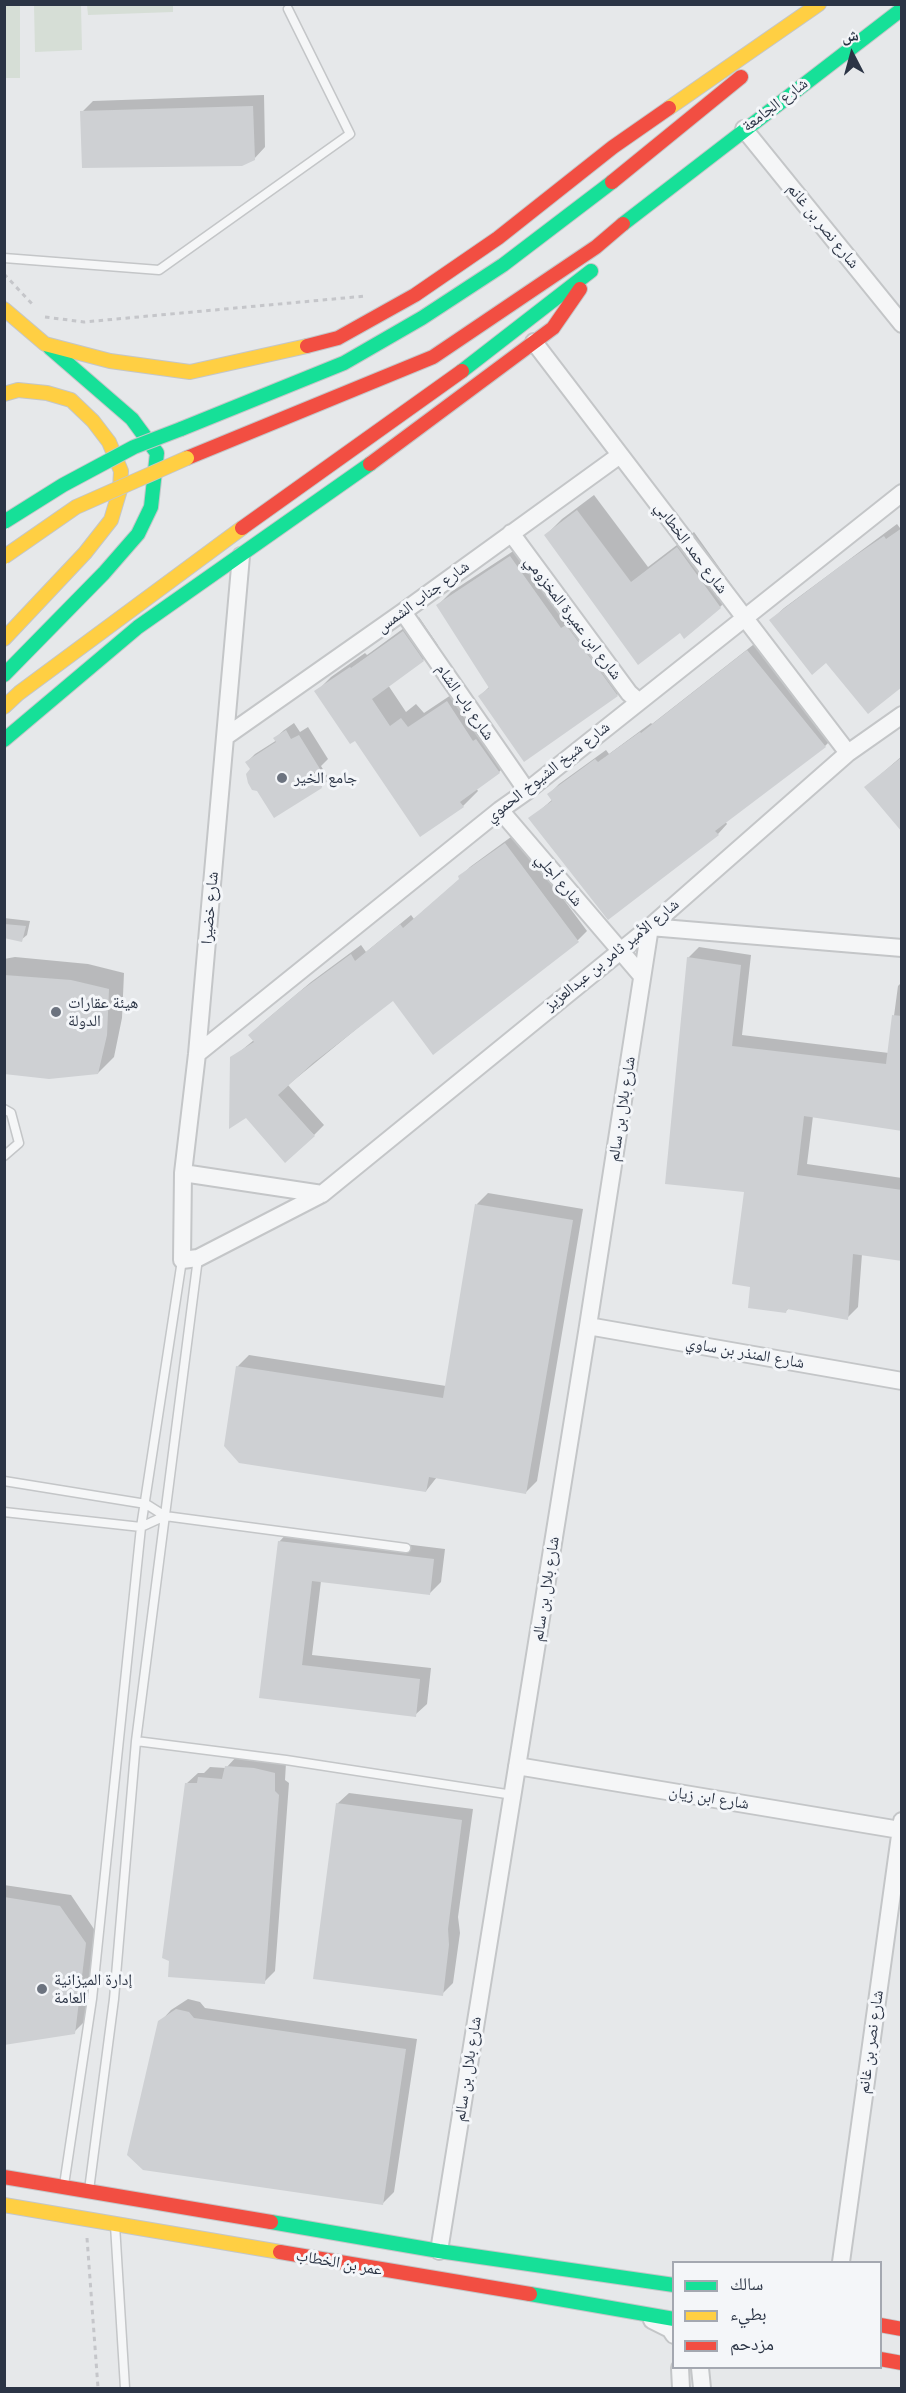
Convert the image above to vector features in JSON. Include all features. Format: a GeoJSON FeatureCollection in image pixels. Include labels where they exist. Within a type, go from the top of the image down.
{"type":"FeatureCollection","features":[{"type":"Feature","properties":{"kind":"main road"},"geometry":{"type":"LineString","coordinates":[[45,344],[110,361],[190,372],[338,338],[415,295],[489,244],[613,147],[819,4]]}},
{"type":"Feature","properties":{"kind":"main road"},"geometry":{"type":"LineString","coordinates":[[4,522],[63,485],[134,447],[344,363],[402,330],[503,265],[600,192],[828,4]]}},
{"type":"Feature","properties":{"kind":"main road","name":"شارع الجامعة"},"geometry":{"type":"LineString","coordinates":[[649,202],[902,9]]}},
{"type":"Feature","properties":{"kind":"main road"},"geometry":{"type":"LineString","coordinates":[[4,740],[138,627],[241,556],[554,328],[594,268],[649,202]]}},
{"type":"Feature","properties":{"kind":"main road"},"geometry":{"type":"LineString","coordinates":[[4,557],[76,507],[187,458],[433,357],[587,254],[649,202]]}},
{"type":"Feature","properties":{"kind":"main road"},"geometry":{"type":"LineString","coordinates":[[4,707],[19,693],[279,500],[465,369],[594,268]]}},
{"type":"Feature","properties":{"kind":"main road"},"geometry":{"type":"LineString","coordinates":[[4,309],[18,324],[45,344],[132,419],[157,453],[151,507],[138,534],[104,573],[4,675]]}},
{"type":"Feature","properties":{"kind":"main road"},"geometry":{"type":"LineString","coordinates":[[4,394],[18,390],[47,393],[71,400],[93,421],[109,442],[121,471],[120,490],[111,520],[85,553],[4,639]]}},
{"type":"Feature","properties":{"kind":"main road"},"geometry":{"type":"LineString","coordinates":[[4,2177],[439,2251],[672,2285]]}},
{"type":"Feature","properties":{"kind":"main road","name":"عمر بن الخطاب"},"geometry":{"type":"LineString","coordinates":[[4,2205],[672,2319]]}},
{"type":"Feature","properties":{"kind":"main road"},"geometry":{"type":"LineString","coordinates":[[882,2325],[902,2329]]}},
{"type":"Feature","properties":{"kind":"main road"},"geometry":{"type":"LineString","coordinates":[[882,2359],[902,2363]]}},
{"type":"Feature","properties":{"kind":"street","name":"شارع نصر بن غانم"},"geometry":{"type":"LineString","coordinates":[[744,129],[902,324]]}},
{"type":"Feature","properties":{"kind":"street","name":"شارع حمد الخطابي"},"geometry":{"type":"LineString","coordinates":[[534,342],[849,753]]}},
{"type":"Feature","properties":{"kind":"street","name":"شارع جناب الشمس"},"geometry":{"type":"LineString","coordinates":[[225,737],[620,455]]}},
{"type":"Feature","properties":{"kind":"street","name":"شارع شيخ الشيوخ الحموي"},"geometry":{"type":"LineString","coordinates":[[197,1054],[500,810],[902,493]]}},
{"type":"Feature","properties":{"kind":"street","name":"شارع ابن عميرة المخزومي"},"geometry":{"type":"LineString","coordinates":[[511,533],[629,693],[638,701]]}},
{"type":"Feature","properties":{"kind":"street","name":"شارع خضيرا"},"geometry":{"type":"LineString","coordinates":[[190,1259],[183,1173],[197,1054],[241,556]]}},
{"type":"Feature","properties":{"kind":"street","name":"شارع باب الشام"},"geometry":{"type":"LineString","coordinates":[[403,612],[527,791]]}},
{"type":"Feature","properties":{"kind":"street","name":"شارع الأمير ثامر بن عبدالعزيز"},"geometry":{"type":"LineString","coordinates":[[190,1259],[322,1194],[618,950],[650,927],[849,753],[902,715]]}},
{"type":"Feature","properties":{"kind":"street","name":"شارع أجلي"},"geometry":{"type":"LineString","coordinates":[[500,810],[642,976]]}},
{"type":"Feature","properties":{"kind":"street"},"geometry":{"type":"LineString","coordinates":[[650,927],[902,948]]}},
{"type":"Feature","properties":{"kind":"street","name":"شارع بلال بن سالم"},"geometry":{"type":"LineString","coordinates":[[439,2251],[650,927]]}},
{"type":"Feature","properties":{"kind":"street"},"geometry":{"type":"LineString","coordinates":[[183,1173],[322,1194]]}},
{"type":"Feature","properties":{"kind":"street","name":"شارع المنذر بن ساوي"},"geometry":{"type":"LineString","coordinates":[[588,1326],[902,1381]]}},
{"type":"Feature","properties":{"kind":"street","name":"شارع ابن زيان"},"geometry":{"type":"LineString","coordinates":[[517,1766],[901,1826]]}},
{"type":"Feature","properties":{"kind":"street","name":"شارع نصر بن غانم"},"geometry":{"type":"LineString","coordinates":[[841,2261],[899,1866],[901,1826]]}},
{"type":"Feature","properties":{"kind":"street"},"geometry":{"type":"LineString","coordinates":[[641,2314],[672,2332]]}},
{"type":"Feature","properties":{"kind":"street"},"geometry":{"type":"LineString","coordinates":[[680,2369],[681,2388]]}},
{"type":"Feature","properties":{"kind":"street"},"geometry":{"type":"LineString","coordinates":[[700,2369],[702,2388]]}},
{"type":"Feature","properties":{"kind":"lane"},"geometry":{"type":"LineString","coordinates":[[4,258],[159,270],[350,134],[288,9]]}},
{"type":"Feature","properties":{"kind":"lane"},"geometry":{"type":"LineString","coordinates":[[4,1109],[11,1113],[19,1143],[4,1156]]}},
{"type":"Feature","properties":{"kind":"lane"},"geometry":{"type":"LineString","coordinates":[[63,2187],[92,1999],[141,1527],[190,1259]]}},
{"type":"Feature","properties":{"kind":"lane"},"geometry":{"type":"LineString","coordinates":[[89,2191],[114,1999],[136,1741],[165,1516],[190,1259]]}},
{"type":"Feature","properties":{"kind":"lane"},"geometry":{"type":"LineString","coordinates":[[4,1481],[146,1504],[165,1516],[406,1548]]}},
{"type":"Feature","properties":{"kind":"lane"},"geometry":{"type":"LineString","coordinates":[[4,1512],[141,1527],[165,1516]]}},
{"type":"Feature","properties":{"kind":"lane"},"geometry":{"type":"LineString","coordinates":[[136,1741],[286,1760],[513,1795]]}},
{"type":"Feature","properties":{"kind":"lane"},"geometry":{"type":"LineString","coordinates":[[115,2225],[125,2388]]}},
{"type":"Feature","properties":{"kind":"path"},"geometry":{"type":"LineString","coordinates":[[4,274],[36,308]]}},
{"type":"Feature","properties":{"kind":"path"},"geometry":{"type":"LineString","coordinates":[[44,316],[84,322],[366,296]]}},
{"type":"Feature","properties":{"kind":"path"},"geometry":{"type":"LineString","coordinates":[[87,2235],[98,2388]]}},
{"type":"Feature","properties":{"kind":"shaded area"},"geometry":{"type":"Polygon","coordinates":[[[4,5],[20,5],[20,78],[5,78],[4,5]]]}},
{"type":"Feature","properties":{"kind":"shaded area"},"geometry":{"type":"Polygon","coordinates":[[[34,5],[81,5],[82,50],[35,52],[34,5]]]}},
{"type":"Feature","properties":{"kind":"shaded area"},"geometry":{"type":"Polygon","coordinates":[[[87,5],[173,5],[173,12],[88,15],[87,5]]]}},
{"type":"Feature","properties":{"kind":"building"},"geometry":{"type":"Polygon","coordinates":[[[253,106],[255,160],[242,166],[82,168],[80,111],[253,106]]]}},
{"type":"Feature","properties":{"kind":"building"},"geometry":{"type":"Polygon","coordinates":[[[577,510],[631,582],[677,547],[721,608],[684,639],[680,633],[638,665],[544,535],[577,510]]]}},
{"type":"Feature","properties":{"kind":"building"},"geometry":{"type":"Polygon","coordinates":[[[902,528],[902,687],[868,714],[826,663],[812,675],[769,620],[843,564],[884,536],[886,539],[902,528]]]}},
{"type":"Feature","properties":{"kind":"building"},"geometry":{"type":"Polygon","coordinates":[[[510,556],[561,628],[566,625],[618,696],[524,762],[478,696],[489,688],[436,605],[510,556]]]}},
{"type":"Feature","properties":{"kind":"building"},"geometry":{"type":"Polygon","coordinates":[[[403,631],[424,661],[372,699],[390,726],[401,718],[408,727],[447,701],[473,741],[476,739],[500,773],[460,802],[464,807],[420,837],[355,741],[350,744],[314,691],[403,631]]]}},
{"type":"Feature","properties":{"kind":"building"},"geometry":{"type":"Polygon","coordinates":[[[747,650],[826,747],[715,831],[719,835],[608,920],[528,818],[552,801],[547,794],[595,759],[598,762],[641,733],[747,650]]]}},
{"type":"Feature","properties":{"kind":"building","name":"جامع الخير"},"geometry":{"type":"Polygon","coordinates":[[[286,730],[291,739],[299,735],[320,769],[313,773],[322,788],[274,818],[257,791],[252,790],[248,783],[246,774],[250,769],[245,762],[276,742],[273,738],[286,730]]]}},
{"type":"Feature","properties":{"kind":"building"},"geometry":{"type":"Polygon","coordinates":[[[902,757],[902,832],[864,787],[902,757]]]}},
{"type":"Feature","properties":{"kind":"building"},"geometry":{"type":"Polygon","coordinates":[[[505,843],[579,942],[433,1055],[393,1001],[313,1063],[278,1095],[315,1136],[285,1163],[246,1118],[229,1129],[230,1057],[254,1042],[248,1035],[299,992],[351,954],[355,961],[400,924],[403,928],[459,879],[458,876],[505,843]]]}},
{"type":"Feature","properties":{"kind":"building"},"geometry":{"type":"Polygon","coordinates":[[[4,924],[26,926],[22,942],[4,938],[4,924]]]}},
{"type":"Feature","properties":{"kind":"building"},"geometry":{"type":"Polygon","coordinates":[[[687,957],[741,965],[732,1046],[886,1064],[892,1015],[902,1016],[902,1131],[804,1116],[797,1175],[902,1190],[902,1261],[853,1254],[848,1320],[787,1309],[786,1313],[748,1308],[750,1287],[732,1284],[744,1192],[665,1184],[687,957]]]}},
{"type":"Feature","properties":{"kind":"building","name":"هيئة عقارات الدولة"},"geometry":{"type":"Polygon","coordinates":[[[4,975],[71,980],[109,989],[107,1035],[98,1074],[49,1079],[4,1074],[4,975]]]}},
{"type":"Feature","properties":{"kind":"building"},"geometry":{"type":"Polygon","coordinates":[[[475,1204],[573,1220],[526,1494],[429,1477],[426,1492],[239,1463],[224,1446],[236,1366],[443,1398],[475,1204]]]}},
{"type":"Feature","properties":{"kind":"building"},"geometry":{"type":"Polygon","coordinates":[[[278,1541],[434,1559],[430,1595],[312,1581],[302,1665],[420,1679],[416,1717],[259,1698],[278,1541]]]}},
{"type":"Feature","properties":{"kind":"building"},"geometry":{"type":"Polygon","coordinates":[[[225,1766],[254,1768],[275,1773],[275,1791],[279,1795],[265,1984],[168,1977],[169,1961],[162,1958],[185,1783],[197,1783],[198,1777],[222,1779],[225,1766]]]}},
{"type":"Feature","properties":{"kind":"building"},"geometry":{"type":"Polygon","coordinates":[[[336,1803],[462,1820],[448,1929],[449,1945],[443,1996],[313,1979],[336,1803]]]}},
{"type":"Feature","properties":{"kind":"building","name":"إدارة الميزانية العامة"},"geometry":{"type":"Polygon","coordinates":[[[4,1897],[60,1906],[86,1943],[75,2034],[4,2045],[4,1897]]]}},
{"type":"Feature","properties":{"kind":"building"},"geometry":{"type":"Polygon","coordinates":[[[176,2009],[189,2012],[194,2018],[406,2049],[383,2205],[143,2170],[127,2155],[158,2021],[176,2009]]]}},
{"type":"Feature","properties":{"kind":"traffic: fast"},"geometry":{"type":"LineString","coordinates":[[623,224],[902,9]]}},
{"type":"Feature","properties":{"kind":"traffic: fast"},"geometry":{"type":"LineString","coordinates":[[181,429],[344,363],[422,318],[503,265],[612,182]]}},
{"type":"Feature","properties":{"kind":"traffic: fast"},"geometry":{"type":"LineString","coordinates":[[462,371],[591,271]]}},
{"type":"Feature","properties":{"kind":"traffic: fast"},"geometry":{"type":"LineString","coordinates":[[4,675],[104,573],[138,534],[151,507],[157,453],[132,419],[50,348]]}},
{"type":"Feature","properties":{"kind":"traffic: fast"},"geometry":{"type":"LineString","coordinates":[[4,522],[63,485],[134,447],[181,429]]}},
{"type":"Feature","properties":{"kind":"traffic: fast"},"geometry":{"type":"LineString","coordinates":[[4,740],[138,627],[370,464]]}},
{"type":"Feature","properties":{"kind":"traffic: fast"},"geometry":{"type":"LineString","coordinates":[[271,2222],[439,2251],[672,2285]]}},
{"type":"Feature","properties":{"kind":"traffic: fast"},"geometry":{"type":"LineString","coordinates":[[530,2294],[672,2319]]}},
{"type":"Feature","properties":{"kind":"traffic: slow"},"geometry":{"type":"LineString","coordinates":[[669,108],[819,4]]}},
{"type":"Feature","properties":{"kind":"traffic: slow"},"geometry":{"type":"LineString","coordinates":[[4,309],[45,344],[110,361],[190,372],[307,346]]}},
{"type":"Feature","properties":{"kind":"traffic: slow"},"geometry":{"type":"LineString","coordinates":[[4,394],[18,390],[47,393],[71,400],[93,421],[109,442],[121,471],[120,490],[111,520],[85,553],[4,639]]}},
{"type":"Feature","properties":{"kind":"traffic: slow"},"geometry":{"type":"LineString","coordinates":[[4,557],[76,507],[187,458]]}},
{"type":"Feature","properties":{"kind":"traffic: slow"},"geometry":{"type":"LineString","coordinates":[[19,693],[242,528]]}},
{"type":"Feature","properties":{"kind":"traffic: slow"},"geometry":{"type":"LineString","coordinates":[[4,707],[19,693]]}},
{"type":"Feature","properties":{"kind":"traffic: slow"},"geometry":{"type":"LineString","coordinates":[[4,2205],[280,2252]]}},
{"type":"Feature","properties":{"kind":"traffic: jam"},"geometry":{"type":"LineString","coordinates":[[612,182],[741,77]]}},
{"type":"Feature","properties":{"kind":"traffic: jam"},"geometry":{"type":"LineString","coordinates":[[307,346],[338,338],[415,295],[498,238],[613,147],[669,108]]}},
{"type":"Feature","properties":{"kind":"traffic: jam"},"geometry":{"type":"LineString","coordinates":[[187,458],[433,357],[596,247],[623,224]]}},
{"type":"Feature","properties":{"kind":"traffic: jam"},"geometry":{"type":"LineString","coordinates":[[370,464],[553,328],[580,289]]}},
{"type":"Feature","properties":{"kind":"traffic: jam"},"geometry":{"type":"LineString","coordinates":[[242,528],[462,371]]}},
{"type":"Feature","properties":{"kind":"traffic: jam"},"geometry":{"type":"LineString","coordinates":[[4,2177],[271,2222]]}},
{"type":"Feature","properties":{"kind":"traffic: jam"},"geometry":{"type":"LineString","coordinates":[[280,2252],[530,2294]]}},
{"type":"Feature","properties":{"kind":"traffic: jam"},"geometry":{"type":"LineString","coordinates":[[882,2325],[902,2329]]}},
{"type":"Feature","properties":{"kind":"traffic: jam"},"geometry":{"type":"LineString","coordinates":[[882,2359],[902,2363]]}},
{"type":"Feature","properties":{"kind":"place","name":"جامع الخير"},"geometry":{"type":"Point","coordinates":[282,778]}},
{"type":"Feature","properties":{"kind":"place","name":"هيئة عقارات الدولة"},"geometry":{"type":"Point","coordinates":[56,1012]}},
{"type":"Feature","properties":{"kind":"place","name":"إدارة الميزانية العامة"},"geometry":{"type":"Point","coordinates":[42,1989]}}]}
